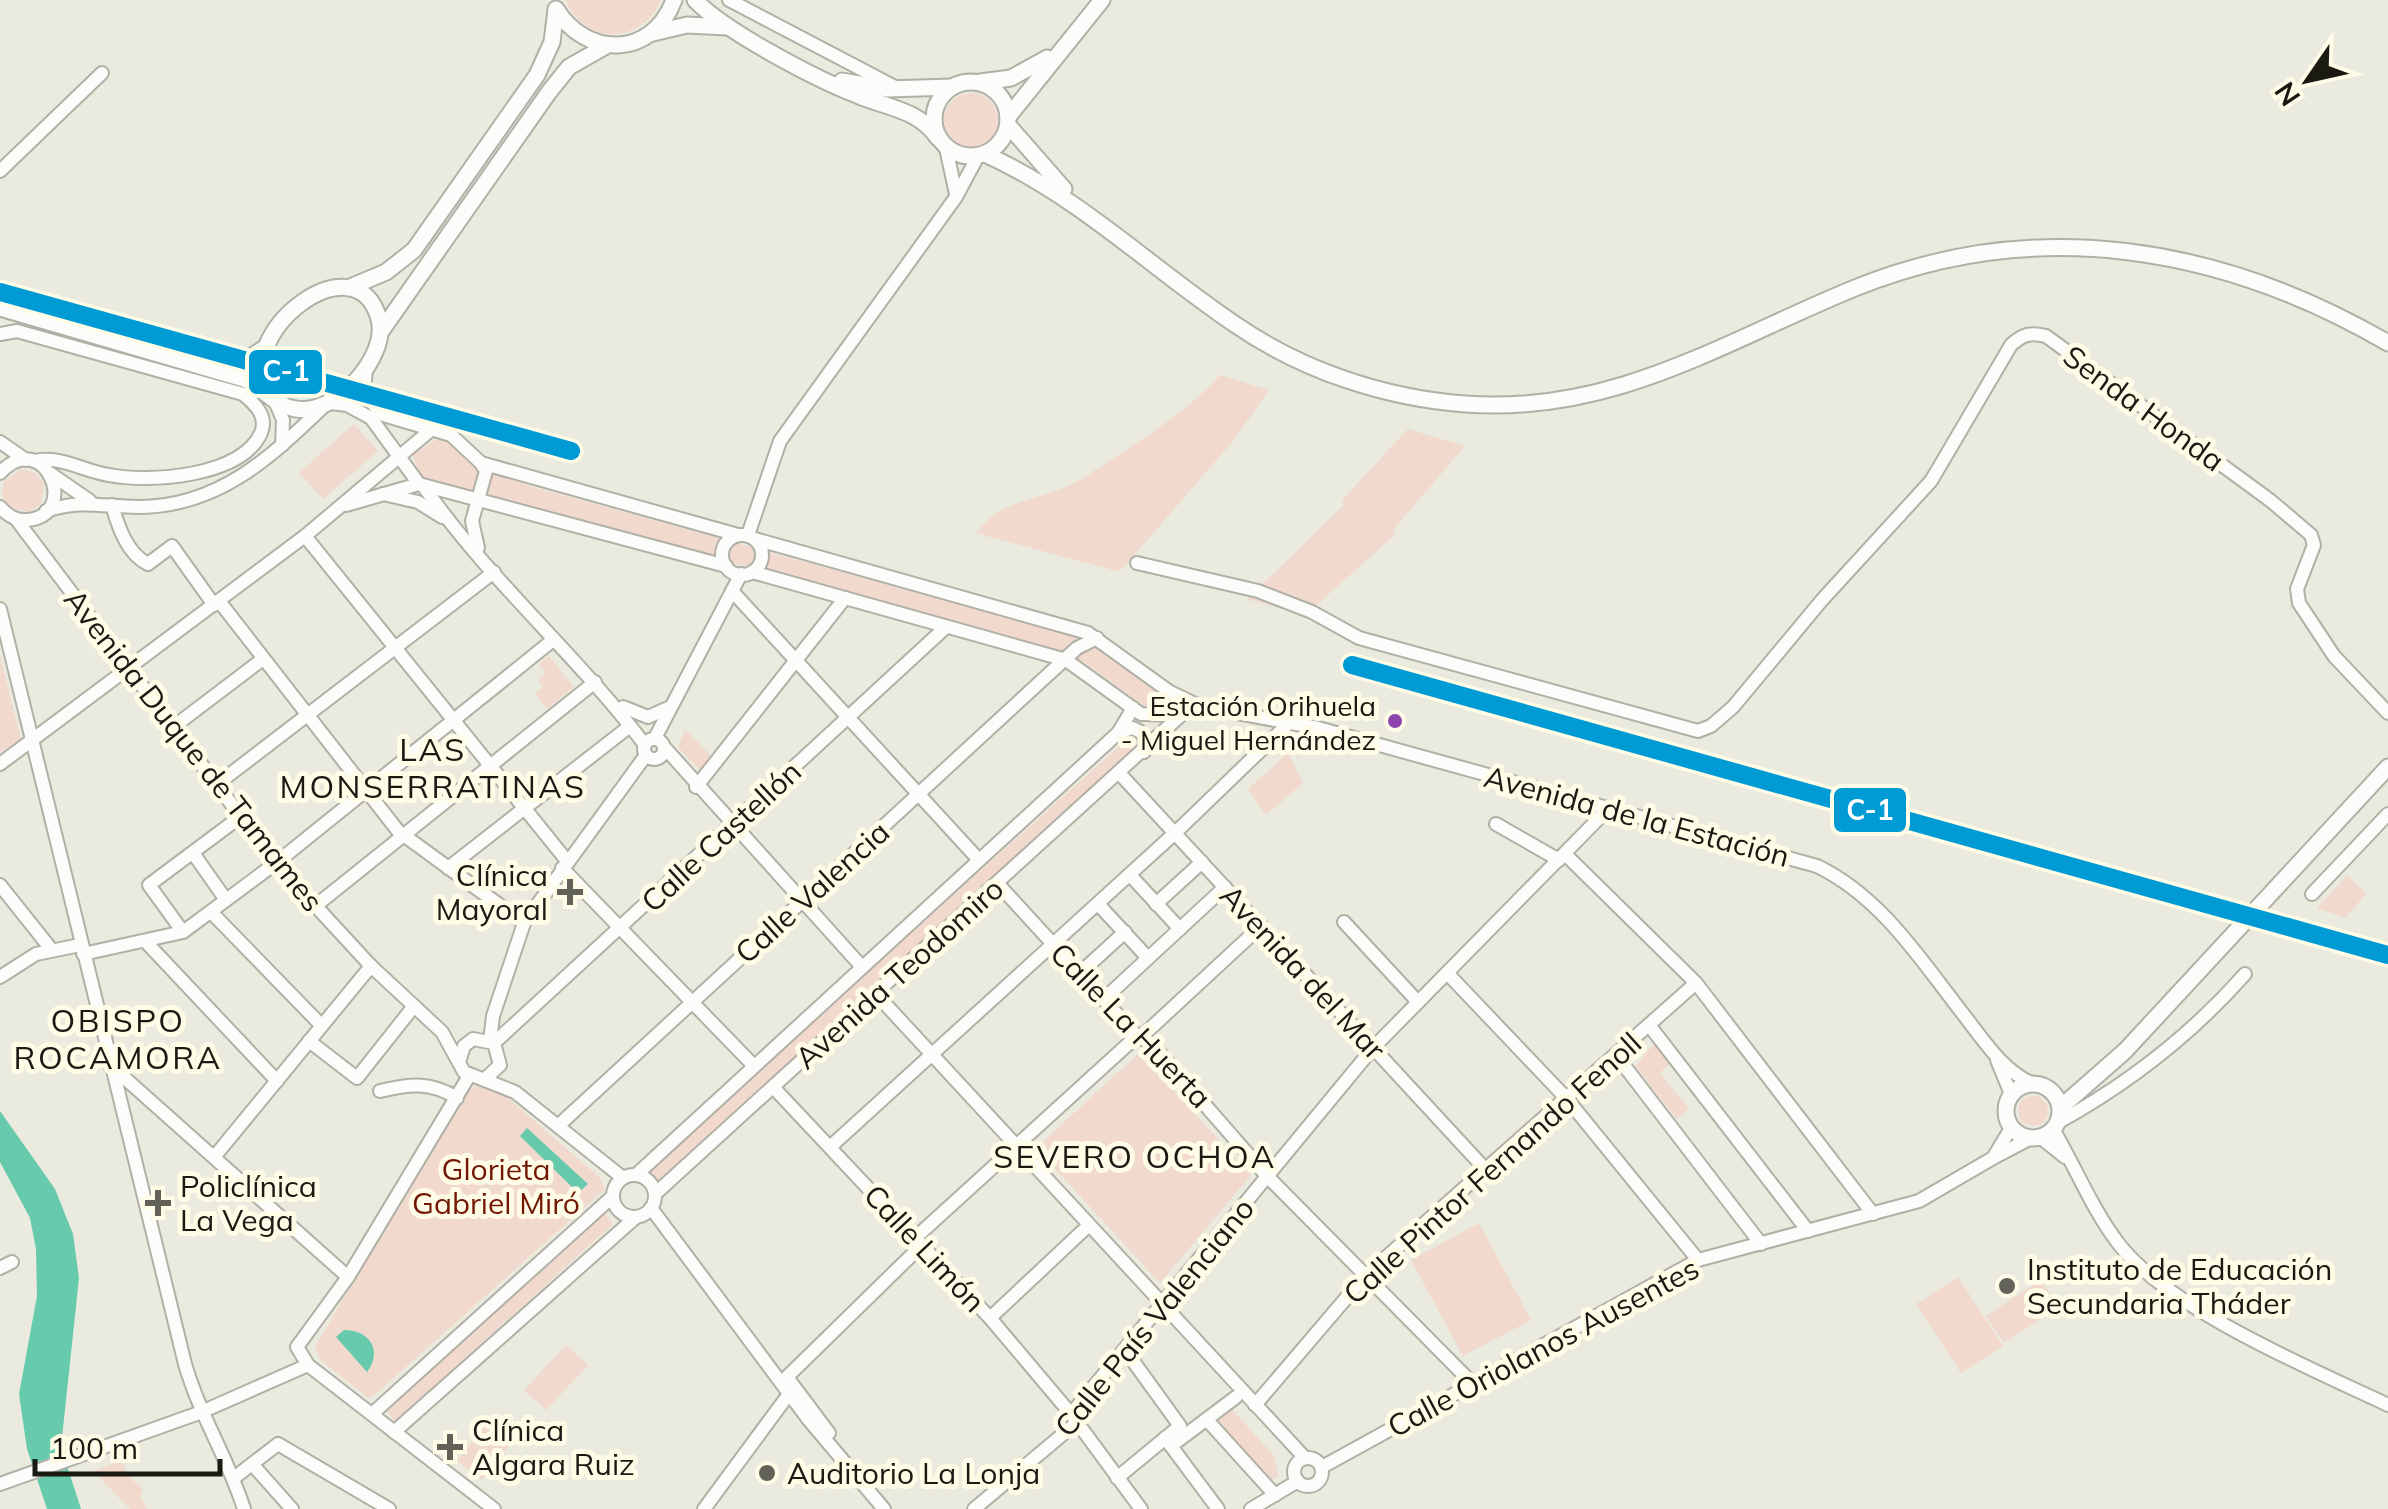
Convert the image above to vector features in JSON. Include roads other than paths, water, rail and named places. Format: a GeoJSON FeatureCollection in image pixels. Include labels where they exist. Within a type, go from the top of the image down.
{"type":"FeatureCollection","features":[{"type":"Feature","properties":{"kind":"main road"},"geometry":{"type":"LineString","coordinates":[[653,33],[674,0]]}},
{"type":"Feature","properties":{"kind":"main road"},"geometry":{"type":"LineString","coordinates":[[695,0],[728,28],[855,95],[912,113],[942,143],[982,155],[1084,209],[1237,326],[1287,356],[1400,396],[1464,404],[1557,402],[1611,391],[1662,375],[1857,287],[1929,265],[2040,248],[2150,254],[2246,275],[2340,316],[2388,343]]}},
{"type":"Feature","properties":{"kind":"main road"},"geometry":{"type":"LineString","coordinates":[[982,155],[1004,137],[1008,121],[1058,51],[1102,0]]}},
{"type":"Feature","properties":{"kind":"main road"},"geometry":{"type":"LineString","coordinates":[[554,5],[585,40],[606,46]]}},
{"type":"Feature","properties":{"kind":"main road"},"geometry":{"type":"LineString","coordinates":[[209,368],[240,364],[263,349],[306,298],[328,288],[369,282],[414,250],[536,75],[552,42],[554,5]]}},
{"type":"Feature","properties":{"kind":"main road"},"geometry":{"type":"LineString","coordinates":[[0,308],[209,368],[255,384],[272,399],[297,410],[328,404],[369,362],[382,330],[569,66],[606,46],[637,42],[653,33],[687,25],[728,28]]}},
{"type":"Feature","properties":{"kind":"main road"},"geometry":{"type":"LineString","coordinates":[[820,75],[899,89],[952,87],[1011,78],[1058,51]]}},
{"type":"Feature","properties":{"kind":"main road"},"geometry":{"type":"LineString","coordinates":[[972,82],[992,89],[1008,121],[1084,209]]}},
{"type":"Feature","properties":{"kind":"main road"},"geometry":{"type":"LineString","coordinates":[[942,143],[934,127],[936,104],[952,87]]}},
{"type":"Feature","properties":{"kind":"main road"},"geometry":{"type":"LineString","coordinates":[[348,288],[373,305],[382,330]]}},
{"type":"Feature","properties":{"kind":"main road"},"geometry":{"type":"LineString","coordinates":[[263,349],[261,380],[272,399]]}},
{"type":"Feature","properties":{"kind":"main road"},"geometry":{"type":"LineString","coordinates":[[2105,1068],[2076,1082],[2039,1085],[2011,1094],[2005,1111],[2011,1128],[2048,1127],[2125,1050],[2388,767]]}},
{"type":"Feature","properties":{"kind":"main road"},"geometry":{"type":"LineString","coordinates":[[2039,1085],[2048,1127]]}},
{"type":"Feature","properties":{"kind":"street"},"geometry":{"type":"LineString","coordinates":[[729,0],[899,89]]}},
{"type":"Feature","properties":{"kind":"street"},"geometry":{"type":"LineString","coordinates":[[0,172],[102,73]]}},
{"type":"Feature","properties":{"kind":"street"},"geometry":{"type":"LineString","coordinates":[[942,143],[956,197]]}},
{"type":"Feature","properties":{"kind":"street"},"geometry":{"type":"LineString","coordinates":[[738,571],[723,550],[747,536],[780,442],[982,155]]}},
{"type":"Feature","properties":{"kind":"street"},"geometry":{"type":"LineString","coordinates":[[0,334],[17,330],[243,394],[259,409],[263,420],[257,439],[236,456],[184,476],[128,478],[50,457],[10,464],[0,473]]}},
{"type":"Feature","properties":{"kind":"street","name":"Senda Honda"},"geometry":{"type":"LineString","coordinates":[[1137,564],[1258,591],[1312,612],[1358,638],[1698,732],[1733,707],[1822,600],[1931,482],[2011,345],[2025,334],[2036,333],[2046,336],[2207,454],[2311,535],[2314,545],[2298,589],[2298,603],[2334,656],[2388,713]]}},
{"type":"Feature","properties":{"kind":"street"},"geometry":{"type":"LineString","coordinates":[[369,362],[364,390],[380,414],[451,435],[486,471],[472,540],[490,568]]}},
{"type":"Feature","properties":{"kind":"street"},"geometry":{"type":"LineString","coordinates":[[272,399],[283,420],[282,445]]}},
{"type":"Feature","properties":{"kind":"street"},"geometry":{"type":"LineString","coordinates":[[5,513],[33,519],[72,502],[162,504],[218,490],[254,471],[328,404],[363,411],[449,522],[553,640],[628,721],[677,766],[862,967]]}},
{"type":"Feature","properties":{"kind":"street"},"geometry":{"type":"LineString","coordinates":[[0,764],[305,536],[399,453],[432,430]]}},
{"type":"Feature","properties":{"kind":"street"},"geometry":{"type":"LineString","coordinates":[[0,442],[90,501]]}},
{"type":"Feature","properties":{"kind":"street"},"geometry":{"type":"LineString","coordinates":[[481,463],[1097,638]]}},
{"type":"Feature","properties":{"kind":"street"},"geometry":{"type":"LineString","coordinates":[[46,511],[55,493],[50,473]]}},
{"type":"Feature","properties":{"kind":"street"},"geometry":{"type":"LineString","coordinates":[[339,508],[380,493],[422,485],[479,498],[1066,660],[1146,716],[1181,715]]}},
{"type":"Feature","properties":{"kind":"street"},"geometry":{"type":"LineString","coordinates":[[380,493],[418,502],[449,522]]}},
{"type":"Feature","properties":{"kind":"street"},"geometry":{"type":"LineString","coordinates":[[112,505],[119,530],[140,560],[148,564],[172,546],[402,835],[524,923]]}},
{"type":"Feature","properties":{"kind":"street","name":"Avenida Duque de Tamames"},"geometry":{"type":"LineString","coordinates":[[5,513],[38,548],[276,863],[371,966],[442,1032],[460,1059]]}},
{"type":"Feature","properties":{"kind":"street","name":"Avenida Duque de Tamames"},"geometry":{"type":"LineString","coordinates":[[33,519],[38,548]]}},
{"type":"Feature","properties":{"kind":"street"},"geometry":{"type":"LineString","coordinates":[[305,536],[564,864],[754,1066]]}},
{"type":"Feature","properties":{"kind":"street"},"geometry":{"type":"LineString","coordinates":[[469,1076],[460,1059],[483,1041],[524,923],[564,864],[655,748],[670,706],[732,591],[738,571],[762,556],[747,536]]}},
{"type":"Feature","properties":{"kind":"street"},"geometry":{"type":"LineString","coordinates":[[216,786],[490,568]]}},
{"type":"Feature","properties":{"kind":"street"},"geometry":{"type":"LineString","coordinates":[[732,591],[979,860]]}},
{"type":"Feature","properties":{"kind":"street"},"geometry":{"type":"LineString","coordinates":[[696,787],[845,598]]}},
{"type":"Feature","properties":{"kind":"street"},"geometry":{"type":"LineString","coordinates":[[0,609],[199,1413],[234,1478],[244,1509]]}},
{"type":"Feature","properties":{"kind":"street","name":"Calle Castellón"},"geometry":{"type":"LineString","coordinates":[[483,1041],[622,927],[946,627]]}},
{"type":"Feature","properties":{"kind":"street","name":"Calle Valencia"},"geometry":{"type":"LineString","coordinates":[[559,1125],[1082,644],[1097,638]]}},
{"type":"Feature","properties":{"kind":"street","name":"Avenida de la Estación"},"geometry":{"type":"LineString","coordinates":[[1097,638],[1170,692],[1199,706],[1291,721],[1817,866],[1848,881],[1875,902],[1996,1058],[2011,1094]]}},
{"type":"Feature","properties":{"kind":"street"},"geometry":{"type":"LineString","coordinates":[[0,976],[50,949],[82,950],[183,932],[276,863],[553,640]]}},
{"type":"Feature","properties":{"kind":"street"},"geometry":{"type":"LineString","coordinates":[[172,728],[263,659]]}},
{"type":"Feature","properties":{"kind":"street"},"geometry":{"type":"LineString","coordinates":[[314,907],[594,682]]}},
{"type":"Feature","properties":{"kind":"street"},"geometry":{"type":"LineString","coordinates":[[1161,717],[1170,709],[1170,692]]}},
{"type":"Feature","properties":{"kind":"street"},"geometry":{"type":"LineString","coordinates":[[615,703],[648,717],[670,706]]}},
{"type":"Feature","properties":{"kind":"street","name":"Avenida Teodomiro"},"geometry":{"type":"LineString","coordinates":[[394,1432],[646,1209],[1181,715],[1199,706]]}},
{"type":"Feature","properties":{"kind":"street","name":"Avenida Teodomiro"},"geometry":{"type":"LineString","coordinates":[[372,1414],[1118,734],[1133,708]]}},
{"type":"Feature","properties":{"kind":"street"},"geometry":{"type":"LineString","coordinates":[[448,868],[524,810],[628,721]]}},
{"type":"Feature","properties":{"kind":"street"},"geometry":{"type":"LineString","coordinates":[[830,1147],[1176,833],[1291,721]]}},
{"type":"Feature","properties":{"kind":"street"},"geometry":{"type":"LineString","coordinates":[[1118,734],[1132,728],[1142,732],[1146,740],[1144,752]]}},
{"type":"Feature","properties":{"kind":"street","name":"Avenida del Mar"},"geometry":{"type":"LineString","coordinates":[[1120,774],[1486,1170]]}},
{"type":"Feature","properties":{"kind":"street","name":"Calle País Valenciano"},"geometry":{"type":"LineString","coordinates":[[974,1509],[1073,1419],[1162,1304],[1374,1048],[1609,808]]}},
{"type":"Feature","properties":{"kind":"street"},"geometry":{"type":"LineString","coordinates":[[2312,894],[2388,814]]}},
{"type":"Feature","properties":{"kind":"street"},"geometry":{"type":"LineString","coordinates":[[183,932],[149,885],[240,817]]}},
{"type":"Feature","properties":{"kind":"street"},"geometry":{"type":"LineString","coordinates":[[1496,824],[1562,857],[1696,983],[1873,1214]]}},
{"type":"Feature","properties":{"kind":"street"},"geometry":{"type":"LineString","coordinates":[[193,853],[226,900]]}},
{"type":"Feature","properties":{"kind":"street"},"geometry":{"type":"LineString","coordinates":[[1156,904],[1202,862]]}},
{"type":"Feature","properties":{"kind":"street"},"geometry":{"type":"LineString","coordinates":[[1130,875],[1180,929]]}},
{"type":"Feature","properties":{"kind":"street","name":"Calle La Huerta"},"geometry":{"type":"LineString","coordinates":[[998,884],[1138,1037],[1151,1044],[1268,1176],[1471,1382]]}},
{"type":"Feature","properties":{"kind":"street"},"geometry":{"type":"LineString","coordinates":[[0,885],[50,949]]}},
{"type":"Feature","properties":{"kind":"street"},"geometry":{"type":"LineString","coordinates":[[1104,999],[1225,887]]}},
{"type":"Feature","properties":{"kind":"street"},"geometry":{"type":"LineString","coordinates":[[1098,904],[1148,958]]}},
{"type":"Feature","properties":{"kind":"street"},"geometry":{"type":"LineString","coordinates":[[212,912],[321,1025]]}},
{"type":"Feature","properties":{"kind":"street"},"geometry":{"type":"LineString","coordinates":[[1344,922],[1418,1002]]}},
{"type":"Feature","properties":{"kind":"street"},"geometry":{"type":"LineString","coordinates":[[787,1377],[1016,1146],[1260,926]]}},
{"type":"Feature","properties":{"kind":"street"},"geometry":{"type":"LineString","coordinates":[[1080,973],[1124,932]]}},
{"type":"Feature","properties":{"kind":"street"},"geometry":{"type":"LineString","coordinates":[[145,941],[278,1081]]}},
{"type":"Feature","properties":{"kind":"street"},"geometry":{"type":"LineString","coordinates":[[215,1156],[371,966]]}},
{"type":"Feature","properties":{"kind":"street"},"geometry":{"type":"LineString","coordinates":[[1448,974],[1567,1099],[1698,1260]]}},
{"type":"Feature","properties":{"kind":"street","name":"Calle Oriolanos Ausentes"},"geometry":{"type":"LineString","coordinates":[[1322,1468],[1471,1382],[1698,1260],[1920,1201],[2048,1127],[2162,1054],[2245,974]]}},
{"type":"Feature","properties":{"kind":"street","name":"Calle Pintor Fernando Fenoll"},"geometry":{"type":"LineString","coordinates":[[1255,1405],[1365,1276],[1696,983]]}},
{"type":"Feature","properties":{"kind":"street"},"geometry":{"type":"LineString","coordinates":[[876,994],[1304,1458],[1315,1460],[1322,1468],[1321,1478],[1313,1485],[1298,1481],[1251,1509]]}},
{"type":"Feature","properties":{"kind":"street"},"geometry":{"type":"LineString","coordinates":[[309,1040],[356,1078],[414,1006]]}},
{"type":"Feature","properties":{"kind":"street"},"geometry":{"type":"LineString","coordinates":[[1649,1025],[1808,1231]]}},
{"type":"Feature","properties":{"kind":"street","name":"Avenida Duque de Tamames"},"geometry":{"type":"LineString","coordinates":[[442,1032],[483,1041]]}},
{"type":"Feature","properties":{"kind":"street"},"geometry":{"type":"LineString","coordinates":[[483,1041],[500,1053],[498,1070],[515,1092]]}},
{"type":"Feature","properties":{"kind":"street"},"geometry":{"type":"LineString","coordinates":[[1616,1055],[1761,1244]]}},
{"type":"Feature","properties":{"kind":"street","name":"Avenida de la Estación"},"geometry":{"type":"LineString","coordinates":[[1996,1058],[2039,1085]]}},
{"type":"Feature","properties":{"kind":"street"},"geometry":{"type":"LineString","coordinates":[[110,1064],[348,1276]]}},
{"type":"Feature","properties":{"kind":"street"},"geometry":{"type":"LineString","coordinates":[[486,1079],[498,1070]]}},
{"type":"Feature","properties":{"kind":"street"},"geometry":{"type":"LineString","coordinates":[[469,1076],[515,1092],[559,1125],[621,1184]]}},
{"type":"Feature","properties":{"kind":"street"},"geometry":{"type":"LineString","coordinates":[[469,1076],[348,1276],[298,1341],[299,1353],[308,1364],[494,1509]]}},
{"type":"Feature","properties":{"kind":"street"},"geometry":{"type":"LineString","coordinates":[[380,1091],[414,1083],[457,1098]]}},
{"type":"Feature","properties":{"kind":"street","name":"Calle Limón"},"geometry":{"type":"LineString","coordinates":[[774,1087],[990,1318],[1141,1509]]}},
{"type":"Feature","properties":{"kind":"street"},"geometry":{"type":"LineString","coordinates":[[2048,1127],[2117,1242],[2158,1279],[2297,1362],[2388,1405]]}},
{"type":"Feature","properties":{"kind":"street","name":"Calle Oriolanos Ausentes"},"geometry":{"type":"LineString","coordinates":[[1993,1158],[2011,1128]]}},
{"type":"Feature","properties":{"kind":"street"},"geometry":{"type":"LineString","coordinates":[[621,1184],[646,1179],[646,1209],[787,1377],[857,1477]]}},
{"type":"Feature","properties":{"kind":"street"},"geometry":{"type":"LineString","coordinates":[[621,1184],[617,1210],[646,1209]]}},
{"type":"Feature","properties":{"kind":"street"},"geometry":{"type":"LineString","coordinates":[[990,1318],[1089,1225]]}},
{"type":"Feature","properties":{"kind":"street"},"geometry":{"type":"LineString","coordinates":[[761,1350],[789,1394],[884,1509]]}},
{"type":"Feature","properties":{"kind":"street"},"geometry":{"type":"LineString","coordinates":[[1125,1350],[1180,1426],[1168,1442]]}},
{"type":"Feature","properties":{"kind":"street"},"geometry":{"type":"LineString","coordinates":[[0,1484],[199,1413],[308,1364]]}},
{"type":"Feature","properties":{"kind":"street"},"geometry":{"type":"LineString","coordinates":[[704,1509],[789,1394]]}},
{"type":"Feature","properties":{"kind":"street"},"geometry":{"type":"LineString","coordinates":[[1117,1478],[1168,1442],[1208,1421],[1236,1397]]}},
{"type":"Feature","properties":{"kind":"street"},"geometry":{"type":"LineString","coordinates":[[1208,1421],[1275,1495]]}},
{"type":"Feature","properties":{"kind":"street"},"geometry":{"type":"LineString","coordinates":[[1168,1442],[1218,1509]]}},
{"type":"Feature","properties":{"kind":"street"},"geometry":{"type":"LineString","coordinates":[[234,1478],[278,1444],[388,1509]]}},
{"type":"Feature","properties":{"kind":"street"},"geometry":{"type":"LineString","coordinates":[[1298,1481],[1295,1468],[1304,1458]]}},
{"type":"Feature","properties":{"kind":"street"},"geometry":{"type":"LineString","coordinates":[[252,1464],[292,1509]]}},
{"type":"Feature","properties":{"kind":"place","name":"Estación Orihuela - Miguel Hernández"},"geometry":{"type":"Point","coordinates":[1395,721]}},
{"type":"Feature","properties":{"kind":"place","name":"Clínica Mayoral"},"geometry":{"type":"Point","coordinates":[570,892]}},
{"type":"Feature","properties":{"kind":"place","name":"Policlínica La Vega"},"geometry":{"type":"Point","coordinates":[158,1203]}},
{"type":"Feature","properties":{"kind":"place","name":"Instituto de Educación Secundaria Tháder"},"geometry":{"type":"Point","coordinates":[2007,1286]}},
{"type":"Feature","properties":{"kind":"place","name":"Clínica Algara Ruiz"},"geometry":{"type":"Point","coordinates":[450,1447]}},
{"type":"Feature","properties":{"kind":"place","name":"Auditorio La Lonja"},"geometry":{"type":"Point","coordinates":[767,1473]}},
{"type":"Feature","properties":{"kind":"district","name":"LAS MONSERRATINAS"},"geometry":{"type":"Point","coordinates":[433,768]}},
{"type":"Feature","properties":{"kind":"district","name":"OBISPO ROCAMORA"},"geometry":{"type":"Point","coordinates":[118,1038]}},
{"type":"Feature","properties":{"kind":"district","name":"SEVERO OCHOA"},"geometry":{"type":"Point","coordinates":[1135,1156]}},
{"type":"Feature","properties":{"kind":"park label","name":"Glorieta Gabriel Miró"},"geometry":{"type":"Point","coordinates":[496,1186]}}]}
